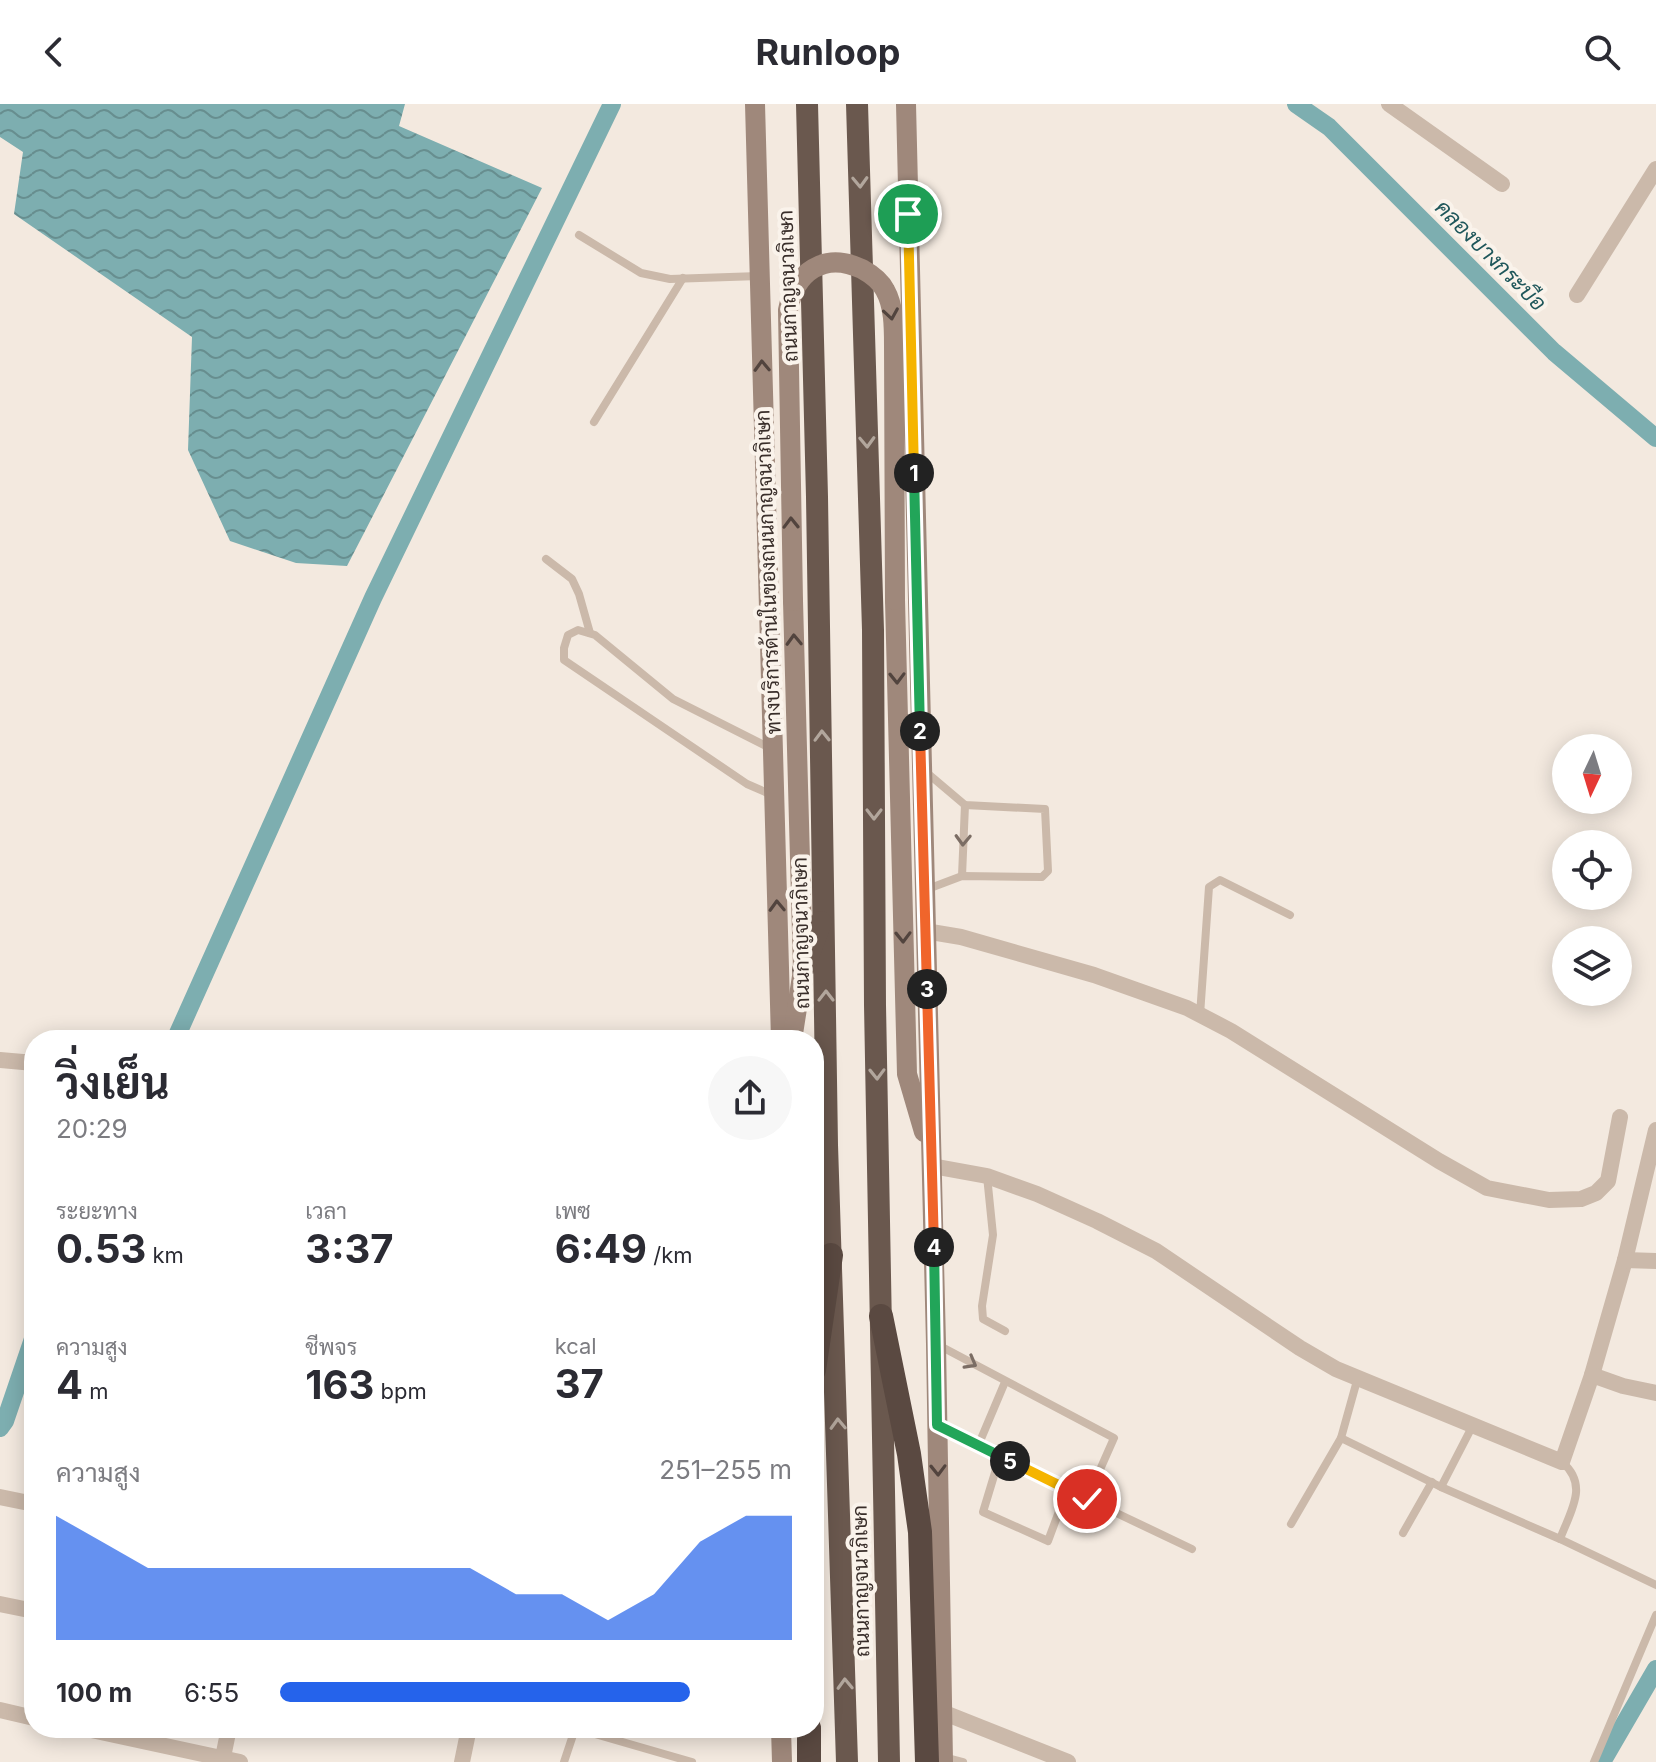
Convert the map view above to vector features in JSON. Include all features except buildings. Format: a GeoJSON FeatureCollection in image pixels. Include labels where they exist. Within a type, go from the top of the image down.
{"type":"FeatureCollection","features":[{"type":"Feature","properties":{"kind":"highway","name":"ถนนกาญจนาภิเษก"},"geometry":{"type":"LineString","coordinates":[[807,104],[825,909],[827,1145],[847,1762]]}},
{"type":"Feature","properties":{"kind":"highway","name":"ถนนกาญจนาภิเษก"},"geometry":{"type":"LineString","coordinates":[[857,104],[873,630],[889,1762]]}},
{"type":"Feature","properties":{"kind":"highway"},"geometry":{"type":"LineString","coordinates":[[803,970],[825,909]]}},
{"type":"Feature","properties":{"kind":"highway"},"geometry":{"type":"LineString","coordinates":[[824,1302],[831,1255]]}},
{"type":"Feature","properties":{"kind":"highway"},"geometry":{"type":"LineString","coordinates":[[881,1316],[911,1467],[944,1761]]}},
{"type":"Feature","properties":{"kind":"highway"},"geometry":{"type":"LineString","coordinates":[[809,1738],[809,1762]]}},
{"type":"Feature","properties":{"kind":"main road","name":"ทางบริการด้านในของถนนกาญจนาภิเษก"},"geometry":{"type":"LineString","coordinates":[[755,104],[781,1030]]}},
{"type":"Feature","properties":{"kind":"main road"},"geometry":{"type":"LineString","coordinates":[[906,104],[944,1761]]}},
{"type":"Feature","properties":{"kind":"main road"},"geometry":{"type":"LineString","coordinates":[[794,1030],[803,970],[788,310],[796,284],[805,274],[816,267],[841,263],[854,266],[879,280],[891,308],[907,1074],[932,1162]]}},
{"type":"Feature","properties":{"kind":"main road"},"geometry":{"type":"LineString","coordinates":[[781,1738],[782,1762]]}},
{"type":"Feature","properties":{"kind":"street"},"geometry":{"type":"LineString","coordinates":[[1389,104],[1502,184]]}},
{"type":"Feature","properties":{"kind":"street"},"geometry":{"type":"LineString","coordinates":[[1577,295],[1656,169]]}},
{"type":"Feature","properties":{"kind":"street"},"geometry":{"type":"LineString","coordinates":[[925,931],[961,937],[1094,975],[1200,1015],[1487,1188],[1549,1200],[1581,1199],[1596,1193],[1608,1181],[1620,1117]]}},
{"type":"Feature","properties":{"kind":"street"},"geometry":{"type":"LineString","coordinates":[[0,1060],[24,1062]]}},
{"type":"Feature","properties":{"kind":"street"},"geometry":{"type":"LineString","coordinates":[[932,1162],[987,1176],[1037,1194],[1156,1251],[1336,1369],[1562,1462],[1592,1375],[1625,1260],[1656,1130]]}},
{"type":"Feature","properties":{"kind":"street"},"geometry":{"type":"LineString","coordinates":[[1625,1260],[1656,1261]]}},
{"type":"Feature","properties":{"kind":"street"},"geometry":{"type":"LineString","coordinates":[[1592,1375],[1656,1393]]}},
{"type":"Feature","properties":{"kind":"street"},"geometry":{"type":"LineString","coordinates":[[0,1497],[24,1502]]}},
{"type":"Feature","properties":{"kind":"street"},"geometry":{"type":"LineString","coordinates":[[0,1604],[24,1609]]}},
{"type":"Feature","properties":{"kind":"street"},"geometry":{"type":"LineString","coordinates":[[0,1710],[24,1716]]}},
{"type":"Feature","properties":{"kind":"street"},"geometry":{"type":"LineString","coordinates":[[942,1712],[1068,1762]]}},
{"type":"Feature","properties":{"kind":"street"},"geometry":{"type":"LineString","coordinates":[[126,1738],[228,1761],[229,1738]]}},
{"type":"Feature","properties":{"kind":"street"},"geometry":{"type":"LineString","coordinates":[[462,1762],[467,1738]]}},
{"type":"Feature","properties":{"kind":"lane"},"geometry":{"type":"LineString","coordinates":[[579,235],[641,273],[670,279],[760,276]]}},
{"type":"Feature","properties":{"kind":"lane"},"geometry":{"type":"LineString","coordinates":[[594,422],[683,278]]}},
{"type":"Feature","properties":{"kind":"lane"},"geometry":{"type":"LineString","coordinates":[[546,559],[572,579],[590,633]]}},
{"type":"Feature","properties":{"kind":"lane"},"geometry":{"type":"LineString","coordinates":[[772,749],[673,699],[595,635],[578,630],[568,635],[564,660],[747,784],[774,796]]}},
{"type":"Feature","properties":{"kind":"lane"},"geometry":{"type":"LineString","coordinates":[[921,767],[965,805],[1045,809],[1048,871],[1042,877],[962,876],[924,891]]}},
{"type":"Feature","properties":{"kind":"lane"},"geometry":{"type":"LineString","coordinates":[[962,876],[965,805]]}},
{"type":"Feature","properties":{"kind":"lane"},"geometry":{"type":"LineString","coordinates":[[1200,1015],[1209,887],[1220,880],[1290,915]]}},
{"type":"Feature","properties":{"kind":"lane"},"geometry":{"type":"LineString","coordinates":[[987,1176],[993,1235],[982,1306],[983,1319],[1005,1331]]}},
{"type":"Feature","properties":{"kind":"lane"},"geometry":{"type":"LineString","coordinates":[[936,1344],[1114,1438],[1087,1499]]}},
{"type":"Feature","properties":{"kind":"lane"},"geometry":{"type":"LineString","coordinates":[[1291,1524],[1341,1438],[1358,1377]]}},
{"type":"Feature","properties":{"kind":"lane"},"geometry":{"type":"LineString","coordinates":[[978,1446],[1005,1382]]}},
{"type":"Feature","properties":{"kind":"lane"},"geometry":{"type":"LineString","coordinates":[[937,1425],[1192,1549]]}},
{"type":"Feature","properties":{"kind":"lane"},"geometry":{"type":"LineString","coordinates":[[1403,1533],[1473,1425]]}},
{"type":"Feature","properties":{"kind":"lane"},"geometry":{"type":"LineString","coordinates":[[1341,1438],[1656,1585]]}},
{"type":"Feature","properties":{"kind":"lane"},"geometry":{"type":"LineString","coordinates":[[1000,1456],[983,1512],[1048,1541],[1067,1490]]}},
{"type":"Feature","properties":{"kind":"lane"},"geometry":{"type":"LineString","coordinates":[[1560,1539],[1577,1488],[1574,1473],[1562,1462]]}},
{"type":"Feature","properties":{"kind":"lane"},"geometry":{"type":"LineString","coordinates":[[1594,1762],[1656,1615]]}},
{"type":"Feature","properties":{"kind":"lane"},"geometry":{"type":"LineString","coordinates":[[564,1762],[570,1738]]}},
{"type":"Feature","properties":{"kind":"lane"},"geometry":{"type":"LineString","coordinates":[[609,1738],[692,1762]]}},
{"type":"Feature","properties":{"kind":"water"},"geometry":{"type":"Polygon","coordinates":[[[0,104],[405,104],[399,126],[542,188],[347,566],[296,563],[230,541],[188,450],[192,337],[14,214],[23,152],[0,137],[0,104]]]}},
{"type":"Feature","properties":{"kind":"waterway"},"geometry":{"type":"LineString","coordinates":[[179,1030],[373,598],[612,104]]}},
{"type":"Feature","properties":{"kind":"waterway","name":"คลองบางกระบือ"},"geometry":{"type":"LineString","coordinates":[[1296,104],[1329,127],[1554,352],[1656,438]]}},
{"type":"Feature","properties":{"kind":"waterway"},"geometry":{"type":"LineString","coordinates":[[0,1428],[24,1365]]}},
{"type":"Feature","properties":{"kind":"waterway"},"geometry":{"type":"LineString","coordinates":[[1602,1762],[1656,1669]]}},
{"type":"Feature","properties":{"kind":"route"},"geometry":{"type":"LineString","coordinates":[[908,214],[937,1425],[1087,1499]]}}]}
